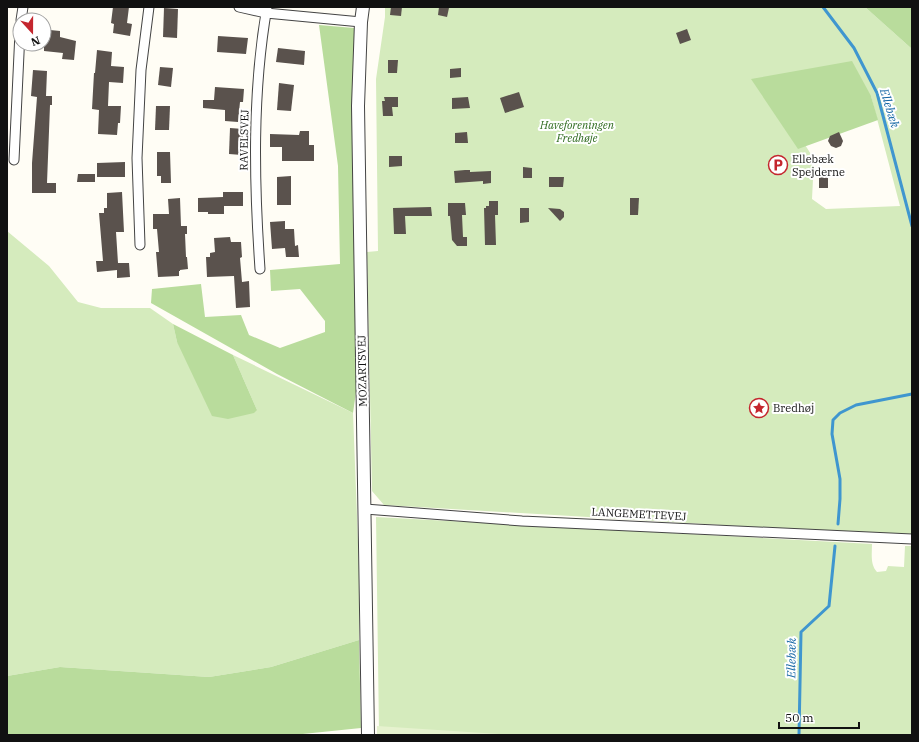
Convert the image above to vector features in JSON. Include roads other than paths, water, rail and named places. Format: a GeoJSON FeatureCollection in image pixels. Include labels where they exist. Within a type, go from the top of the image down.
{"type":"FeatureCollection","features":[{"type":"Feature","properties":{"kind":"street"},"geometry":{"type":"LineString","coordinates":[[140,245],[138,158],[141,70],[149,7]]}},
{"type":"Feature","properties":{"kind":"street"},"geometry":{"type":"LineString","coordinates":[[239,7],[361,22]]}},
{"type":"Feature","properties":{"kind":"street","name":"MOZARTSVEJ"},"geometry":{"type":"LineString","coordinates":[[363,7],[361,22],[358,106],[368,735]]}},
{"type":"Feature","properties":{"kind":"street","name":"RAVELSVEJ"},"geometry":{"type":"LineString","coordinates":[[260,269],[256,205],[255,141],[259,77],[267,10]]}},
{"type":"Feature","properties":{"kind":"street"},"geometry":{"type":"LineString","coordinates":[[14,160],[19,52]]}},
{"type":"Feature","properties":{"kind":"street","name":"LANGEMETTEVEJ"},"geometry":{"type":"LineString","coordinates":[[364,509],[522,521],[912,539]]}},
{"type":"Feature","properties":{"kind":"waterway","name":"Ellebæk"},"geometry":{"type":"LineString","coordinates":[[823,7],[854,48],[877,93],[912,226]]}},
{"type":"Feature","properties":{"kind":"waterway","name":"Ellebæk"},"geometry":{"type":"LineString","coordinates":[[838,524],[840,479],[832,434],[833,420],[840,413],[856,405],[912,394]]}},
{"type":"Feature","properties":{"kind":"waterway","name":"Ellebæk"},"geometry":{"type":"LineString","coordinates":[[799,735],[801,632],[829,606],[835,546]]}},
{"type":"Feature","properties":{"kind":"place","name":"Ellebæk Spejderne"},"geometry":{"type":"Point","coordinates":[778,165]}},
{"type":"Feature","properties":{"kind":"place","name":"Bredhøj"},"geometry":{"type":"Point","coordinates":[759,408]}},
{"type":"Feature","properties":{"kind":"park label","name":"Haveforeningen Fredhøje"},"geometry":{"type":"Point","coordinates":[577,131]}}]}
